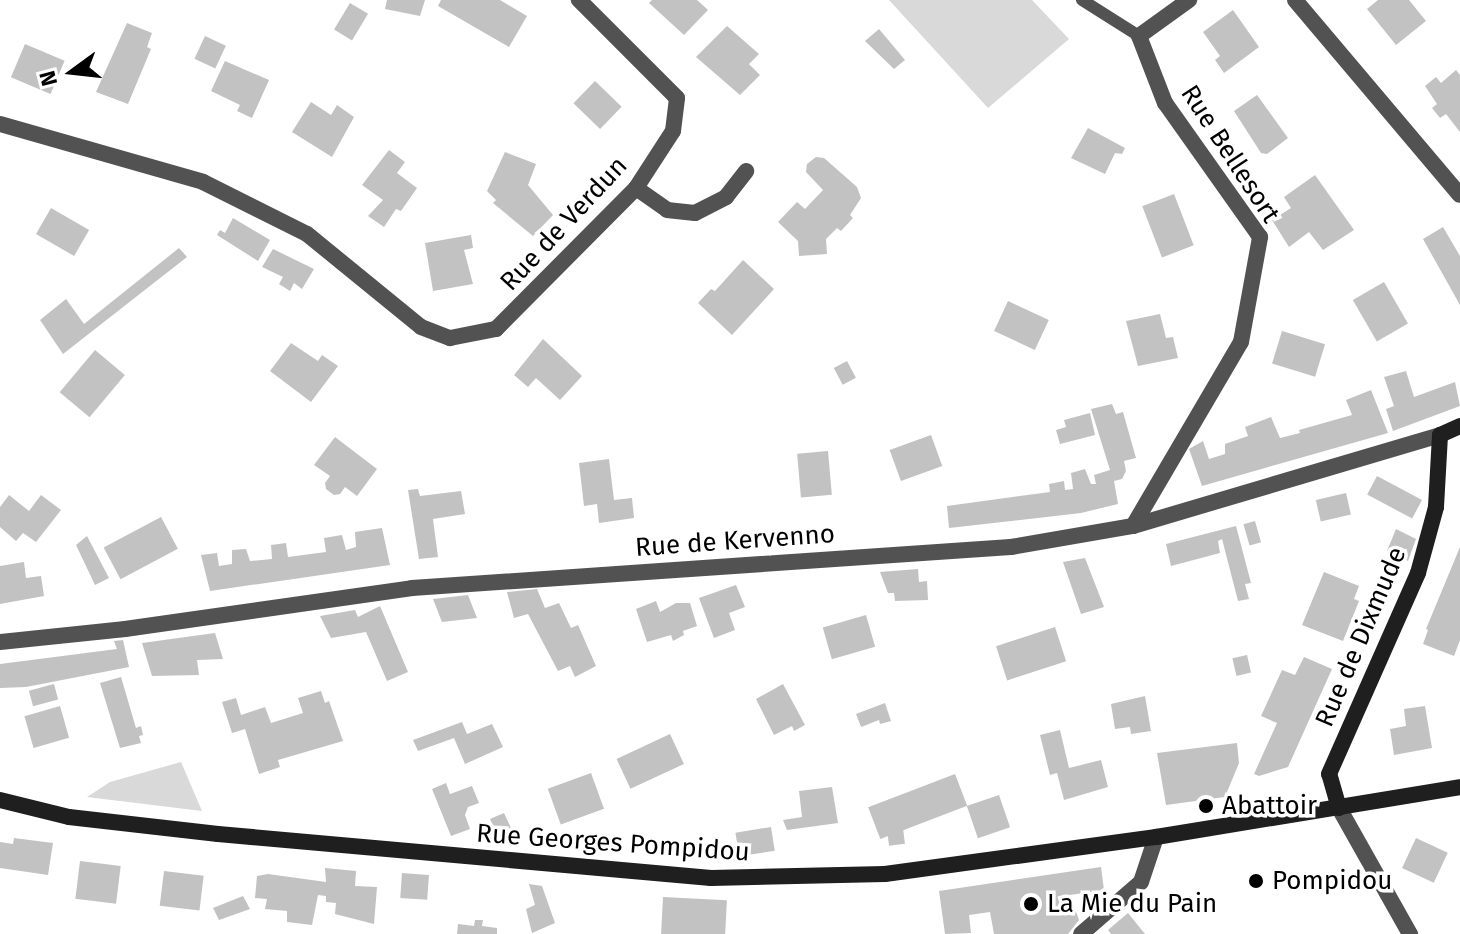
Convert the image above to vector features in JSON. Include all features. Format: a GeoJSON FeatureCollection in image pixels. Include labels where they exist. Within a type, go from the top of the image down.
{"type":"FeatureCollection","features":[{"type":"Feature","properties":{"kind":"main road","name":"Rue de Kervenno"},"geometry":{"type":"LineString","coordinates":[[1440,435],[1460,426]]}},
{"type":"Feature","properties":{"kind":"main road","name":"Rue de Dixmude"},"geometry":{"type":"LineString","coordinates":[[1339,808],[1329,774],[1418,573],[1436,507],[1440,435]]}},
{"type":"Feature","properties":{"kind":"main road","name":"Rue Georges Pompidou"},"geometry":{"type":"LineString","coordinates":[[0,800],[69,817],[203,832],[711,878],[885,874],[1156,837],[1460,787]]}},
{"type":"Feature","properties":{"kind":"street","name":"Rue de Verdun"},"geometry":{"type":"LineString","coordinates":[[0,124],[203,182],[307,234],[421,327],[450,338],[496,329],[636,188],[673,131],[677,98],[579,0]]}},
{"type":"Feature","properties":{"kind":"street"},"geometry":{"type":"LineString","coordinates":[[1139,36],[1189,0]]}},
{"type":"Feature","properties":{"kind":"street"},"geometry":{"type":"LineString","coordinates":[[1295,0],[1460,195]]}},
{"type":"Feature","properties":{"kind":"street","name":"Rue Bellesort"},"geometry":{"type":"LineString","coordinates":[[1133,526],[1241,342],[1260,237],[1165,103],[1139,36]]}},
{"type":"Feature","properties":{"kind":"street"},"geometry":{"type":"LineString","coordinates":[[636,188],[667,210],[695,213],[726,197],[746,171]]}},
{"type":"Feature","properties":{"kind":"street","name":"Rue de Kervenno"},"geometry":{"type":"LineString","coordinates":[[0,642],[125,629],[412,588],[1011,547],[1133,526],[1440,435]]}},
{"type":"Feature","properties":{"kind":"street"},"geometry":{"type":"LineString","coordinates":[[1339,808],[1410,934]]}},
{"type":"Feature","properties":{"kind":"street"},"geometry":{"type":"LineString","coordinates":[[1081,934],[1141,882],[1156,837]]}},
{"type":"Feature","properties":{"kind":"lane"},"geometry":{"type":"LineString","coordinates":[[1082,0],[1139,36]]}},
{"type":"Feature","properties":{"kind":"shaded area"},"geometry":{"type":"Polygon","coordinates":[[[889,0],[1032,0],[1069,39],[988,108],[889,0]]]}},
{"type":"Feature","properties":{"kind":"shaded area"},"geometry":{"type":"Polygon","coordinates":[[[181,762],[202,811],[87,797],[110,782],[181,762]]]}},
{"type":"Feature","properties":{"kind":"building"},"geometry":{"type":"Polygon","coordinates":[[[387,0],[425,0],[420,16],[385,9],[387,0]]]}},
{"type":"Feature","properties":{"kind":"building"},"geometry":{"type":"Polygon","coordinates":[[[441,0],[500,0],[527,16],[509,47],[438,6],[441,0]]]}},
{"type":"Feature","properties":{"kind":"building"},"geometry":{"type":"Polygon","coordinates":[[[652,0],[697,0],[708,10],[684,35],[649,3],[652,0]]]}},
{"type":"Feature","properties":{"kind":"building"},"geometry":{"type":"Polygon","coordinates":[[[1378,0],[1409,0],[1426,21],[1396,45],[1367,9],[1378,0]]]}},
{"type":"Feature","properties":{"kind":"building"},"geometry":{"type":"Polygon","coordinates":[[[350,3],[368,14],[352,40],[334,30],[350,3]]]}},
{"type":"Feature","properties":{"kind":"building"},"geometry":{"type":"Polygon","coordinates":[[[1233,10],[1259,47],[1224,73],[1215,60],[1220,56],[1203,32],[1233,10]]]}},
{"type":"Feature","properties":{"kind":"building"},"geometry":{"type":"Polygon","coordinates":[[[127,23],[152,33],[147,47],[151,49],[128,104],[96,92],[127,23]]]}},
{"type":"Feature","properties":{"kind":"building"},"geometry":{"type":"Polygon","coordinates":[[[727,26],[759,54],[749,64],[760,75],[740,95],[696,57],[727,26]]]}},
{"type":"Feature","properties":{"kind":"building"},"geometry":{"type":"Polygon","coordinates":[[[879,29],[905,60],[894,69],[865,41],[879,29]]]}},
{"type":"Feature","properties":{"kind":"building"},"geometry":{"type":"Polygon","coordinates":[[[205,36],[226,46],[215,68],[194,59],[205,36]]]}},
{"type":"Feature","properties":{"kind":"building"},"geometry":{"type":"Polygon","coordinates":[[[25,44],[65,61],[51,94],[11,77],[25,44]]]}},
{"type":"Feature","properties":{"kind":"building"},"geometry":{"type":"Polygon","coordinates":[[[225,61],[269,80],[252,118],[237,111],[240,105],[211,91],[225,61]]]}},
{"type":"Feature","properties":{"kind":"building"},"geometry":{"type":"Polygon","coordinates":[[[1456,70],[1460,75],[1460,132],[1446,114],[1440,118],[1432,108],[1437,104],[1425,86],[1436,77],[1441,83],[1456,70]]]}},
{"type":"Feature","properties":{"kind":"building"},"geometry":{"type":"Polygon","coordinates":[[[595,81],[622,107],[600,129],[573,103],[595,81]]]}},
{"type":"Feature","properties":{"kind":"building"},"geometry":{"type":"Polygon","coordinates":[[[1257,95],[1288,138],[1267,154],[1261,153],[1234,111],[1257,95]]]}},
{"type":"Feature","properties":{"kind":"building"},"geometry":{"type":"Polygon","coordinates":[[[311,102],[331,115],[337,105],[354,117],[332,157],[292,132],[311,102]]]}},
{"type":"Feature","properties":{"kind":"building"},"geometry":{"type":"Polygon","coordinates":[[[1088,128],[1125,148],[1122,154],[1115,153],[1105,174],[1071,158],[1088,128]]]}},
{"type":"Feature","properties":{"kind":"building"},"geometry":{"type":"Polygon","coordinates":[[[389,150],[405,162],[397,173],[417,188],[401,211],[396,209],[384,227],[368,216],[383,200],[362,185],[389,150]]]}},
{"type":"Feature","properties":{"kind":"building"},"geometry":{"type":"Polygon","coordinates":[[[505,152],[536,164],[528,185],[553,215],[533,236],[493,203],[496,200],[487,191],[505,152]]]}},
{"type":"Feature","properties":{"kind":"building"},"geometry":{"type":"Polygon","coordinates":[[[816,157],[824,158],[857,187],[861,198],[850,215],[853,218],[841,231],[837,228],[826,239],[827,254],[799,256],[798,241],[778,222],[797,202],[805,209],[823,190],[806,172],[807,164],[816,157]]]}},
{"type":"Feature","properties":{"kind":"building"},"geometry":{"type":"Polygon","coordinates":[[[1315,175],[1354,230],[1323,250],[1309,232],[1289,247],[1272,220],[1291,208],[1284,197],[1315,175]]]}},
{"type":"Feature","properties":{"kind":"building"},"geometry":{"type":"Polygon","coordinates":[[[1174,194],[1194,245],[1162,258],[1142,206],[1174,194]]]}},
{"type":"Feature","properties":{"kind":"building"},"geometry":{"type":"Polygon","coordinates":[[[51,208],[89,230],[74,256],[36,234],[51,208]]]}},
{"type":"Feature","properties":{"kind":"building"},"geometry":{"type":"Polygon","coordinates":[[[233,218],[270,240],[258,261],[217,235],[220,230],[225,233],[233,218]]]}},
{"type":"Feature","properties":{"kind":"building"},"geometry":{"type":"Polygon","coordinates":[[[1443,227],[1460,256],[1460,305],[1423,239],[1443,227]]]}},
{"type":"Feature","properties":{"kind":"building"},"geometry":{"type":"Polygon","coordinates":[[[471,235],[473,248],[464,250],[473,284],[433,291],[425,243],[471,235]]]}},
{"type":"Feature","properties":{"kind":"building"},"geometry":{"type":"Polygon","coordinates":[[[179,248],[187,257],[63,354],[40,320],[66,299],[84,324],[179,248]]]}},
{"type":"Feature","properties":{"kind":"building"},"geometry":{"type":"Polygon","coordinates":[[[273,249],[314,269],[302,289],[294,283],[290,291],[279,284],[283,277],[262,267],[273,249]]]}},
{"type":"Feature","properties":{"kind":"building"},"geometry":{"type":"Polygon","coordinates":[[[743,260],[774,289],[732,335],[698,303],[711,289],[715,291],[743,260]]]}},
{"type":"Feature","properties":{"kind":"building"},"geometry":{"type":"Polygon","coordinates":[[[1384,282],[1408,324],[1377,342],[1353,300],[1384,282]]]}},
{"type":"Feature","properties":{"kind":"building"},"geometry":{"type":"Polygon","coordinates":[[[1008,301],[1049,320],[1035,350],[994,331],[1008,301]]]}},
{"type":"Feature","properties":{"kind":"building"},"geometry":{"type":"Polygon","coordinates":[[[1160,314],[1166,338],[1173,337],[1178,358],[1138,366],[1126,321],[1160,314]]]}},
{"type":"Feature","properties":{"kind":"building"},"geometry":{"type":"Polygon","coordinates":[[[1282,331],[1325,344],[1315,377],[1272,364],[1282,331]]]}},
{"type":"Feature","properties":{"kind":"building"},"geometry":{"type":"Polygon","coordinates":[[[543,339],[582,376],[560,400],[536,378],[528,387],[514,375],[543,339]]]}},
{"type":"Feature","properties":{"kind":"building"},"geometry":{"type":"Polygon","coordinates":[[[291,343],[318,361],[322,355],[338,366],[311,402],[270,371],[291,343]]]}},
{"type":"Feature","properties":{"kind":"building"},"geometry":{"type":"Polygon","coordinates":[[[95,350],[125,375],[90,417],[60,392],[95,350]]]}},
{"type":"Feature","properties":{"kind":"building"},"geometry":{"type":"Polygon","coordinates":[[[847,361],[856,378],[843,385],[834,368],[847,361]]]}},
{"type":"Feature","properties":{"kind":"building"},"geometry":{"type":"Polygon","coordinates":[[[1406,371],[1414,397],[1455,382],[1460,406],[1393,431],[1386,409],[1394,406],[1384,377],[1406,371]]]}},
{"type":"Feature","properties":{"kind":"building"},"geometry":{"type":"Polygon","coordinates":[[[1371,390],[1388,433],[1202,486],[1189,449],[1203,441],[1209,459],[1225,454],[1225,444],[1248,436],[1245,427],[1271,417],[1280,438],[1300,433],[1299,430],[1352,415],[1346,400],[1371,390]]]}},
{"type":"Feature","properties":{"kind":"building"},"geometry":{"type":"Polygon","coordinates":[[[1112,404],[1116,414],[1123,412],[1136,458],[1124,461],[1126,471],[1122,479],[1114,481],[1118,504],[1081,513],[949,528],[947,506],[1050,492],[1049,484],[1064,481],[1065,490],[1073,489],[1071,473],[1085,469],[1091,484],[1096,484],[1094,475],[1110,470],[1091,409],[1112,404]]]}},
{"type":"Feature","properties":{"kind":"building"},"geometry":{"type":"Polygon","coordinates":[[[1090,413],[1095,435],[1060,444],[1056,430],[1066,427],[1064,420],[1090,413]]]}},
{"type":"Feature","properties":{"kind":"building"},"geometry":{"type":"Polygon","coordinates":[[[931,435],[942,466],[901,481],[890,450],[931,435]]]}},
{"type":"Feature","properties":{"kind":"building"},"geometry":{"type":"Polygon","coordinates":[[[335,437],[377,469],[357,496],[345,487],[340,494],[334,495],[326,489],[325,483],[330,476],[314,465],[335,437]]]}},
{"type":"Feature","properties":{"kind":"building"},"geometry":{"type":"Polygon","coordinates":[[[828,451],[832,495],[801,498],[797,454],[828,451]]]}},
{"type":"Feature","properties":{"kind":"building"},"geometry":{"type":"Polygon","coordinates":[[[609,459],[614,500],[632,498],[634,518],[599,523],[597,504],[584,506],[579,463],[609,459]]]}},
{"type":"Feature","properties":{"kind":"building"},"geometry":{"type":"Polygon","coordinates":[[[1377,476],[1422,500],[1412,518],[1367,495],[1377,476]]]}},
{"type":"Feature","properties":{"kind":"building"},"geometry":{"type":"Polygon","coordinates":[[[418,489],[420,496],[461,491],[465,514],[433,519],[438,557],[419,559],[408,490],[418,489]]]}},
{"type":"Feature","properties":{"kind":"building"},"geometry":{"type":"Polygon","coordinates":[[[1346,493],[1351,514],[1321,521],[1316,500],[1346,493]]]}},
{"type":"Feature","properties":{"kind":"building"},"geometry":{"type":"Polygon","coordinates":[[[9,495],[29,511],[41,495],[61,510],[36,542],[23,533],[16,541],[0,527],[0,507],[9,495]]]}},
{"type":"Feature","properties":{"kind":"building"},"geometry":{"type":"Polygon","coordinates":[[[161,517],[178,549],[121,579],[104,548],[161,517]]]}},
{"type":"Feature","properties":{"kind":"building"},"geometry":{"type":"Polygon","coordinates":[[[1255,521],[1261,542],[1250,545],[1243,524],[1255,521]]]}},
{"type":"Feature","properties":{"kind":"building"},"geometry":{"type":"Polygon","coordinates":[[[1236,526],[1251,583],[1245,584],[1249,599],[1238,601],[1222,539],[1218,541],[1220,553],[1171,566],[1166,544],[1236,526]]]}},
{"type":"Feature","properties":{"kind":"building"},"geometry":{"type":"Polygon","coordinates":[[[382,528],[390,565],[210,591],[201,555],[217,553],[219,566],[232,564],[232,550],[246,549],[250,561],[272,559],[271,545],[286,543],[288,557],[326,552],[324,538],[342,535],[346,550],[356,547],[355,532],[382,528]]]}},
{"type":"Feature","properties":{"kind":"building"},"geometry":{"type":"Polygon","coordinates":[[[1396,529],[1416,539],[1408,561],[1387,551],[1396,529]]]}},
{"type":"Feature","properties":{"kind":"building"},"geometry":{"type":"Polygon","coordinates":[[[87,536],[109,578],[95,585],[76,545],[87,536]]]}},
{"type":"Feature","properties":{"kind":"building"},"geometry":{"type":"Polygon","coordinates":[[[1460,547],[1460,640],[1454,656],[1423,644],[1426,629],[1460,547]]]}},
{"type":"Feature","properties":{"kind":"building"},"geometry":{"type":"Polygon","coordinates":[[[1085,558],[1104,607],[1081,614],[1063,562],[1085,558]]]}},
{"type":"Feature","properties":{"kind":"building"},"geometry":{"type":"Polygon","coordinates":[[[24,562],[26,578],[41,576],[44,596],[0,604],[0,566],[24,562]]]}},
{"type":"Feature","properties":{"kind":"building"},"geometry":{"type":"Polygon","coordinates":[[[918,569],[919,582],[927,581],[928,600],[895,601],[894,593],[888,593],[880,572],[918,569]]]}},
{"type":"Feature","properties":{"kind":"building"},"geometry":{"type":"Polygon","coordinates":[[[1324,572],[1359,586],[1354,599],[1359,601],[1343,641],[1302,625],[1324,572]]]}},
{"type":"Feature","properties":{"kind":"building"},"geometry":{"type":"Polygon","coordinates":[[[736,585],[745,607],[729,613],[735,630],[714,638],[699,598],[736,585]]]}},
{"type":"Feature","properties":{"kind":"building"},"geometry":{"type":"Polygon","coordinates":[[[537,589],[545,608],[559,603],[571,628],[578,625],[596,666],[575,677],[570,666],[558,671],[528,614],[514,618],[507,592],[537,589]]]}},
{"type":"Feature","properties":{"kind":"building"},"geometry":{"type":"Polygon","coordinates":[[[468,595],[477,618],[442,622],[433,599],[468,595]]]}},
{"type":"Feature","properties":{"kind":"building"},"geometry":{"type":"Polygon","coordinates":[[[656,601],[660,612],[676,603],[690,603],[697,626],[683,631],[684,635],[673,641],[671,635],[647,642],[636,609],[656,601]]]}},
{"type":"Feature","properties":{"kind":"building"},"geometry":{"type":"Polygon","coordinates":[[[380,606],[408,672],[387,681],[366,632],[331,638],[320,616],[355,610],[358,617],[380,606]]]}},
{"type":"Feature","properties":{"kind":"building"},"geometry":{"type":"Polygon","coordinates":[[[866,615],[875,647],[832,659],[823,627],[866,615]]]}},
{"type":"Feature","properties":{"kind":"building"},"geometry":{"type":"Polygon","coordinates":[[[1055,627],[1066,661],[1007,680],[996,646],[1055,627]]]}},
{"type":"Feature","properties":{"kind":"building"},"geometry":{"type":"Polygon","coordinates":[[[215,633],[223,659],[197,660],[199,675],[152,676],[142,643],[215,633]]]}},
{"type":"Feature","properties":{"kind":"building"},"geometry":{"type":"Polygon","coordinates":[[[123,640],[129,667],[26,687],[0,688],[0,664],[117,649],[114,641],[123,640]]]}},
{"type":"Feature","properties":{"kind":"building"},"geometry":{"type":"Polygon","coordinates":[[[1247,655],[1251,673],[1236,676],[1232,658],[1247,655]]]}},
{"type":"Feature","properties":{"kind":"building"},"geometry":{"type":"Polygon","coordinates":[[[1304,657],[1332,669],[1288,767],[1259,776],[1254,774],[1277,723],[1261,716],[1282,670],[1295,675],[1304,657]]]}},
{"type":"Feature","properties":{"kind":"building"},"geometry":{"type":"Polygon","coordinates":[[[121,677],[136,728],[141,726],[143,735],[139,736],[141,743],[120,748],[100,683],[121,677]]]}},
{"type":"Feature","properties":{"kind":"building"},"geometry":{"type":"Polygon","coordinates":[[[54,684],[58,699],[33,706],[29,691],[54,684]]]}},
{"type":"Feature","properties":{"kind":"building"},"geometry":{"type":"Polygon","coordinates":[[[783,684],[805,725],[794,731],[792,726],[774,735],[756,699],[783,684]]]}},
{"type":"Feature","properties":{"kind":"building"},"geometry":{"type":"Polygon","coordinates":[[[321,691],[325,703],[329,701],[343,741],[278,760],[280,767],[259,774],[245,729],[232,733],[222,702],[236,698],[241,715],[265,707],[271,723],[303,713],[298,698],[321,691]]]}},
{"type":"Feature","properties":{"kind":"building"},"geometry":{"type":"Polygon","coordinates":[[[1145,696],[1151,731],[1131,734],[1130,727],[1115,729],[1111,704],[1145,696]]]}},
{"type":"Feature","properties":{"kind":"building"},"geometry":{"type":"Polygon","coordinates":[[[885,703],[891,721],[880,724],[879,720],[861,727],[856,714],[885,703]]]}},
{"type":"Feature","properties":{"kind":"building"},"geometry":{"type":"Polygon","coordinates":[[[60,706],[69,738],[34,748],[24,716],[60,706]]]}},
{"type":"Feature","properties":{"kind":"building"},"geometry":{"type":"Polygon","coordinates":[[[1425,706],[1432,748],[1394,755],[1390,729],[1406,726],[1404,709],[1425,706]]]}},
{"type":"Feature","properties":{"kind":"building"},"geometry":{"type":"Polygon","coordinates":[[[462,722],[467,734],[492,724],[503,747],[465,764],[454,738],[418,751],[413,740],[462,722]]]}},
{"type":"Feature","properties":{"kind":"building"},"geometry":{"type":"Polygon","coordinates":[[[1060,730],[1069,768],[1101,760],[1108,787],[1064,800],[1057,773],[1050,775],[1040,735],[1060,730]]]}},
{"type":"Feature","properties":{"kind":"building"},"geometry":{"type":"Polygon","coordinates":[[[670,734],[684,764],[630,789],[617,759],[670,734]]]}},
{"type":"Feature","properties":{"kind":"building"},"geometry":{"type":"Polygon","coordinates":[[[1237,743],[1239,763],[1225,797],[1166,805],[1157,753],[1237,743]]]}},
{"type":"Feature","properties":{"kind":"building"},"geometry":{"type":"Polygon","coordinates":[[[591,773],[604,809],[561,824],[548,789],[591,773]]]}},
{"type":"Feature","properties":{"kind":"building"},"geometry":{"type":"Polygon","coordinates":[[[955,774],[967,806],[880,839],[868,807],[955,774]]]}},
{"type":"Feature","properties":{"kind":"building"},"geometry":{"type":"Polygon","coordinates":[[[446,783],[450,794],[472,786],[479,803],[468,807],[465,815],[470,829],[451,836],[432,789],[446,783]]]}},
{"type":"Feature","properties":{"kind":"building"},"geometry":{"type":"Polygon","coordinates":[[[832,787],[838,823],[787,830],[783,820],[802,817],[799,791],[832,787]]]}},
{"type":"Feature","properties":{"kind":"building"},"geometry":{"type":"Polygon","coordinates":[[[999,795],[1010,827],[978,838],[967,806],[999,795]]]}},
{"type":"Feature","properties":{"kind":"building"},"geometry":{"type":"Polygon","coordinates":[[[504,813],[517,841],[499,840],[490,819],[504,813]]]}},
{"type":"Feature","properties":{"kind":"building"},"geometry":{"type":"Polygon","coordinates":[[[902,820],[905,844],[889,846],[886,822],[902,820]]]}},
{"type":"Feature","properties":{"kind":"building"},"geometry":{"type":"Polygon","coordinates":[[[771,827],[775,851],[739,856],[735,833],[771,827]]]}},
{"type":"Feature","properties":{"kind":"building"},"geometry":{"type":"Polygon","coordinates":[[[14,838],[53,843],[48,875],[0,868],[0,842],[13,844],[14,838]]]}},
{"type":"Feature","properties":{"kind":"building"},"geometry":{"type":"Polygon","coordinates":[[[1416,838],[1448,853],[1434,883],[1402,868],[1416,838]]]}},
{"type":"Feature","properties":{"kind":"building"},"geometry":{"type":"Polygon","coordinates":[[[80,861],[121,866],[116,904],[75,899],[80,861]]]}},
{"type":"Feature","properties":{"kind":"building","name":"La Mie du Pain"},"geometry":{"type":"Polygon","coordinates":[[[1101,867],[1104,890],[1070,895],[1079,920],[1068,934],[994,934],[990,912],[969,915],[971,933],[945,934],[939,891],[1101,867]]]}},
{"type":"Feature","properties":{"kind":"building"},"geometry":{"type":"Polygon","coordinates":[[[325,868],[356,871],[355,886],[377,887],[374,924],[335,914],[336,903],[326,902],[326,896],[318,895],[312,925],[287,922],[287,911],[265,909],[267,899],[255,898],[257,876],[268,874],[326,882],[325,868]]]}},
{"type":"Feature","properties":{"kind":"building"},"geometry":{"type":"Polygon","coordinates":[[[164,871],[204,876],[199,911],[160,906],[164,871]]]}},
{"type":"Feature","properties":{"kind":"building"},"geometry":{"type":"Polygon","coordinates":[[[402,873],[429,875],[427,900],[400,898],[402,873]]]}},
{"type":"Feature","properties":{"kind":"building"},"geometry":{"type":"Polygon","coordinates":[[[529,884],[542,886],[555,923],[532,933],[526,909],[535,905],[529,884]]]}},
{"type":"Feature","properties":{"kind":"building"},"geometry":{"type":"Polygon","coordinates":[[[243,896],[250,909],[219,920],[213,908],[243,896]]]}},
{"type":"Feature","properties":{"kind":"building"},"geometry":{"type":"Polygon","coordinates":[[[663,897],[727,900],[725,934],[661,934],[663,897]]]}},
{"type":"Feature","properties":{"kind":"building"},"geometry":{"type":"Polygon","coordinates":[[[1128,913],[1145,934],[1111,934],[1108,930],[1128,913]]]}},
{"type":"Feature","properties":{"kind":"building"},"geometry":{"type":"Polygon","coordinates":[[[475,920],[483,920],[482,926],[497,928],[497,934],[457,934],[458,924],[474,926],[475,920]]]}},
{"type":"Feature","properties":{"kind":"place","name":"Abattoir"},"geometry":{"type":"Point","coordinates":[1206,806]}},
{"type":"Feature","properties":{"kind":"place","name":"Pompidou"},"geometry":{"type":"Point","coordinates":[1256,881]}},
{"type":"Feature","properties":{"kind":"place","name":"La Mie du Pain"},"geometry":{"type":"Point","coordinates":[1031,904]}}]}
